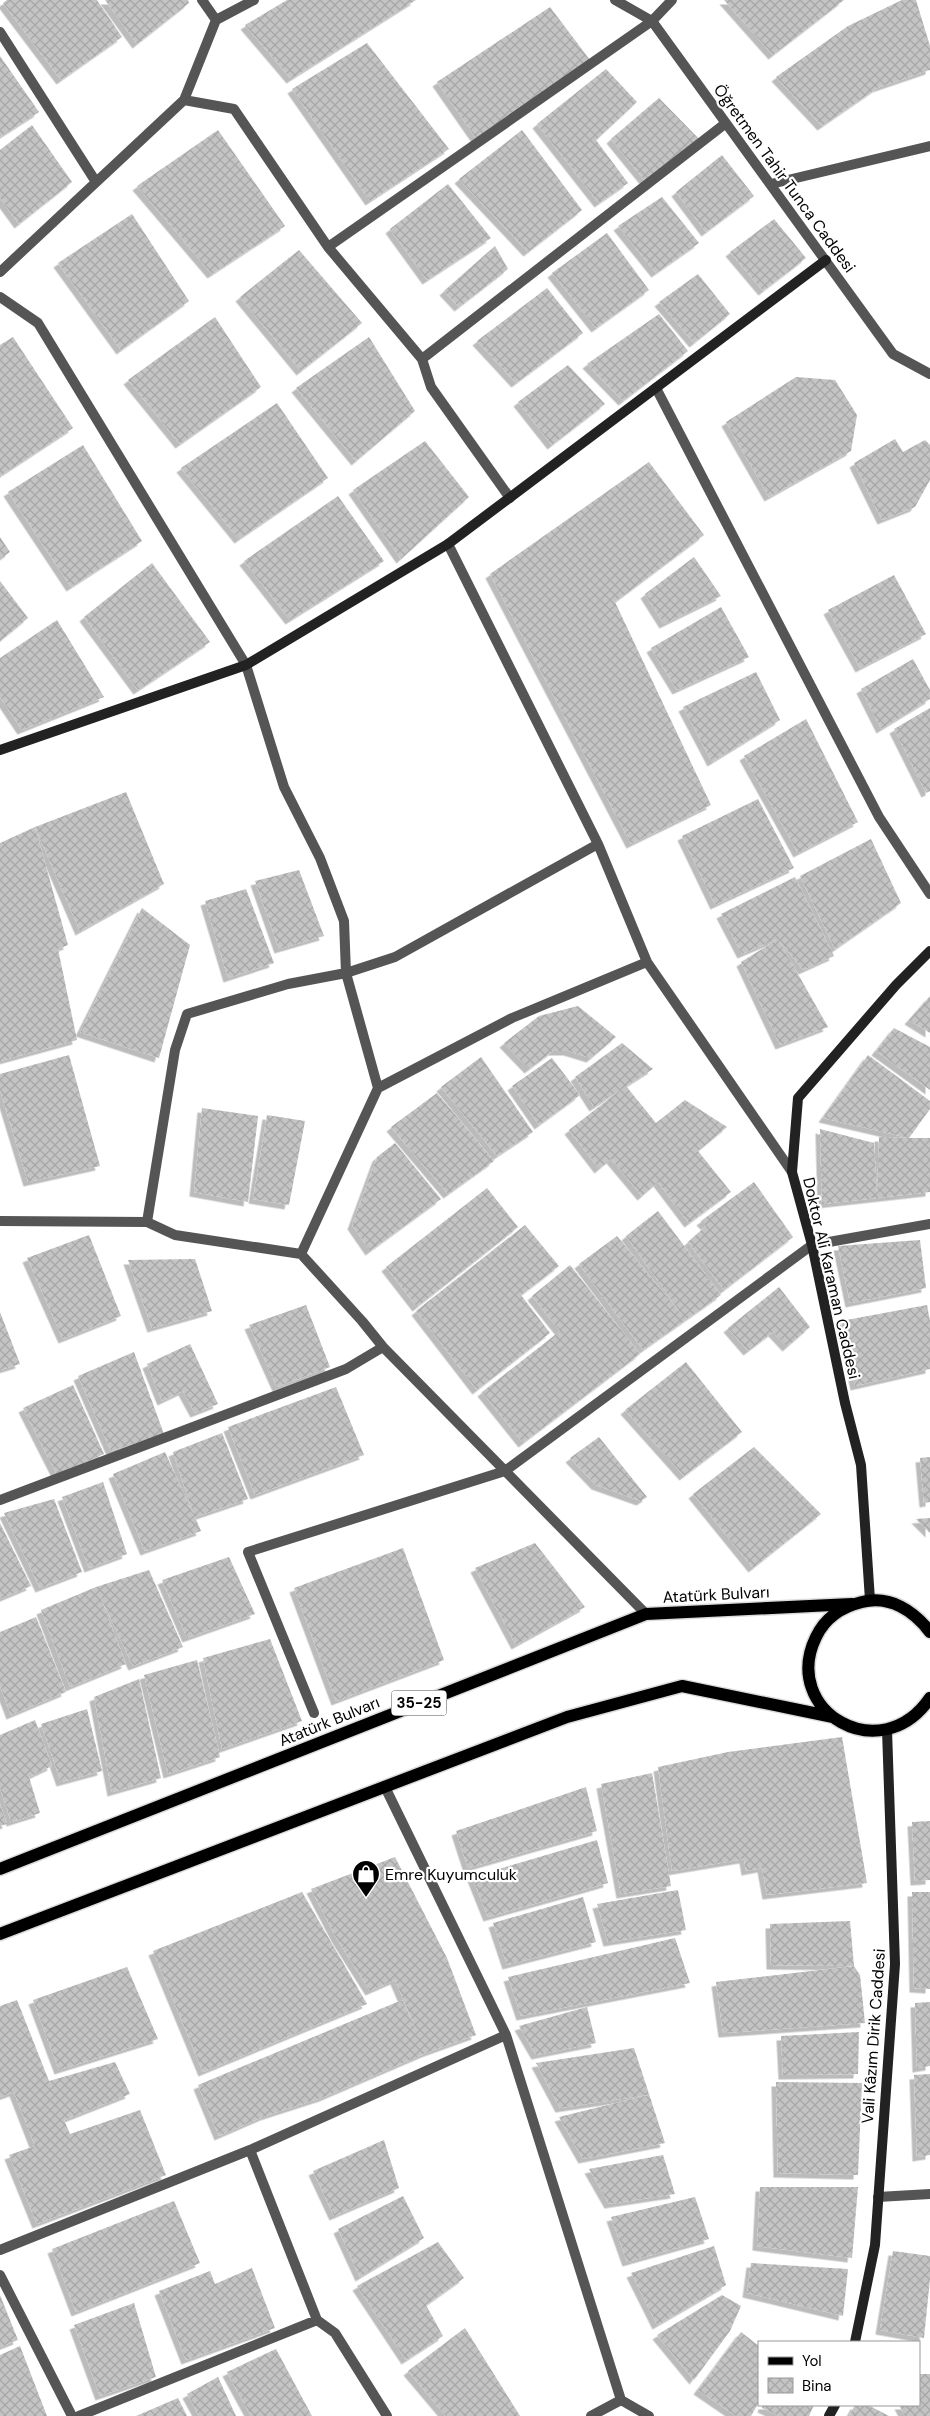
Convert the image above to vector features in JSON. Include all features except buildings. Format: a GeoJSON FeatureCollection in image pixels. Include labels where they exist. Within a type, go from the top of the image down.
{"type":"FeatureCollection","features":[{"type":"Feature","properties":{"kind":"main road","name":"35-25"},"geometry":{"type":"LineString","coordinates":[[930,1632],[925,1619],[888,1601],[870,1600],[852,1604],[835,1613],[820,1627],[812,1645],[808,1665],[810,1684],[819,1702],[832,1717],[849,1727],[868,1731],[887,1730],[906,1723],[926,1709],[930,1698]]}},
{"type":"Feature","properties":{"kind":"main road","name":"Atatürk Bulvarı"},"geometry":{"type":"LineString","coordinates":[[0,1869],[646,1614],[852,1604]]}},
{"type":"Feature","properties":{"kind":"main road","name":"35-25"},"geometry":{"type":"LineString","coordinates":[[0,1934],[567,1717],[682,1686],[832,1717]]}},
{"type":"Feature","properties":{"kind":"street"},"geometry":{"type":"LineString","coordinates":[[202,0],[216,20]]}},
{"type":"Feature","properties":{"kind":"street"},"geometry":{"type":"LineString","coordinates":[[0,272],[184,100],[216,20],[254,0]]}},
{"type":"Feature","properties":{"kind":"street","name":"Öğretmen Tahir Tunca Caddesi"},"geometry":{"type":"LineString","coordinates":[[615,0],[652,21],[893,354],[930,374]]}},
{"type":"Feature","properties":{"kind":"street"},"geometry":{"type":"LineString","coordinates":[[328,247],[652,21],[672,0]]}},
{"type":"Feature","properties":{"kind":"street"},"geometry":{"type":"LineString","coordinates":[[0,32],[96,182]]}},
{"type":"Feature","properties":{"kind":"street"},"geometry":{"type":"LineString","coordinates":[[184,100],[234,109],[328,247],[422,359],[431,387],[510,498]]}},
{"type":"Feature","properties":{"kind":"street"},"geometry":{"type":"LineString","coordinates":[[422,359],[726,124]]}},
{"type":"Feature","properties":{"kind":"street"},"geometry":{"type":"LineString","coordinates":[[771,184],[930,146]]}},
{"type":"Feature","properties":{"kind":"street"},"geometry":{"type":"LineString","coordinates":[[0,750],[246,665],[448,544],[826,260]]}},
{"type":"Feature","properties":{"kind":"street"},"geometry":{"type":"LineString","coordinates":[[0,296],[38,323],[246,665],[284,787],[320,858],[344,921],[346,973],[378,1088]]}},
{"type":"Feature","properties":{"kind":"street"},"geometry":{"type":"LineString","coordinates":[[656,388],[879,817],[930,894]]}},
{"type":"Feature","properties":{"kind":"street"},"geometry":{"type":"LineString","coordinates":[[448,544],[598,844],[647,962],[792,1172]]}},
{"type":"Feature","properties":{"kind":"street"},"geometry":{"type":"LineString","coordinates":[[147,1222],[175,1050],[187,1014],[288,984],[346,973],[395,957],[598,844]]}},
{"type":"Feature","properties":{"kind":"street","name":"Doktor Ali Karaman Caddesi"},"geometry":{"type":"LineString","coordinates":[[870,1600],[862,1465],[845,1402],[812,1245],[792,1172],[798,1098],[890,992],[930,951]]}},
{"type":"Feature","properties":{"kind":"street"},"geometry":{"type":"LineString","coordinates":[[301,1254],[378,1088],[512,1018],[647,962]]}},
{"type":"Feature","properties":{"kind":"street"},"geometry":{"type":"LineString","coordinates":[[0,1221],[147,1222],[175,1235],[301,1254],[383,1346],[646,1614]]}},
{"type":"Feature","properties":{"kind":"street"},"geometry":{"type":"LineString","coordinates":[[314,1713],[248,1552],[505,1471],[812,1245],[930,1224]]}},
{"type":"Feature","properties":{"kind":"street"},"geometry":{"type":"LineString","coordinates":[[0,1500],[346,1369],[383,1346]]}},
{"type":"Feature","properties":{"kind":"street","name":"Vali Kâzım Dirik Caddesi"},"geometry":{"type":"LineString","coordinates":[[856,2341],[874,2245],[894,1964],[887,1730]]}},
{"type":"Feature","properties":{"kind":"street"},"geometry":{"type":"LineString","coordinates":[[385,1787],[506,2035],[621,2400],[649,2416]]}},
{"type":"Feature","properties":{"kind":"street"},"geometry":{"type":"LineString","coordinates":[[0,2250],[250,2150],[506,2035]]}},
{"type":"Feature","properties":{"kind":"street"},"geometry":{"type":"LineString","coordinates":[[250,2150],[317,2320],[335,2333],[387,2416]]}},
{"type":"Feature","properties":{"kind":"street"},"geometry":{"type":"LineString","coordinates":[[878,2197],[930,2194]]}},
{"type":"Feature","properties":{"kind":"street"},"geometry":{"type":"LineString","coordinates":[[0,2275],[72,2416]]}},
{"type":"Feature","properties":{"kind":"street"},"geometry":{"type":"LineString","coordinates":[[79,2416],[317,2320]]}},
{"type":"Feature","properties":{"kind":"street"},"geometry":{"type":"LineString","coordinates":[[591,2416],[621,2400]]}},
{"type":"Feature","properties":{"kind":"place","name":"Emre Kuyumculuk"},"geometry":{"type":"Point","coordinates":[366,1898]}}]}
